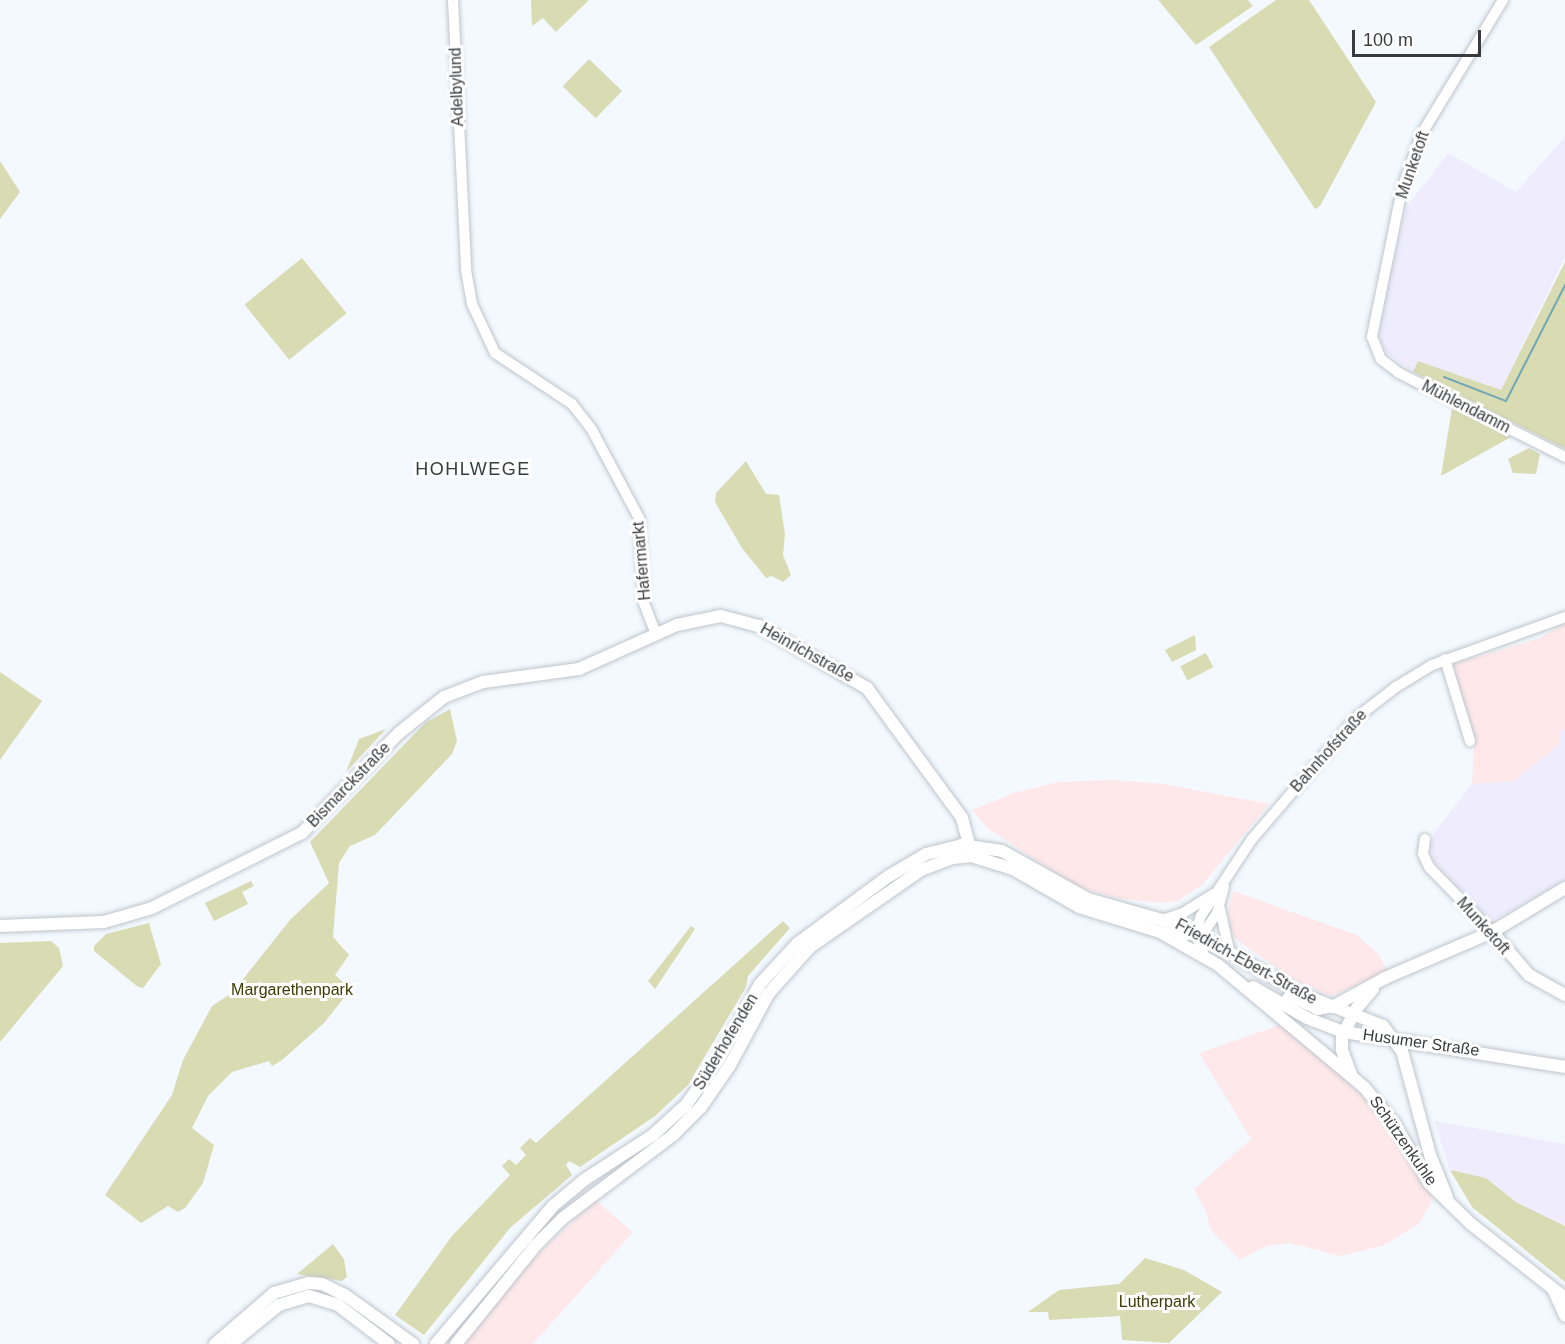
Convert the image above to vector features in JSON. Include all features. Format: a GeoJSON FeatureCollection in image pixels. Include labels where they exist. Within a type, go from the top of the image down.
{"type":"FeatureCollection","features":[{"type":"Feature","properties":{"kind":"main road","name":"Heinrichstraße"},"geometry":{"type":"LineString","coordinates":[[656,634],[700,619],[721,616],[740,620],[759,626],[852,676],[879,702],[954,805],[964,822],[967,849]]}},
{"type":"Feature","properties":{"kind":"main road","name":"Bismarckstraße"},"geometry":{"type":"LineString","coordinates":[[0,926],[104,922],[152,908],[302,833],[399,733],[444,697],[483,682],[579,669],[656,634]]}},
{"type":"Feature","properties":{"kind":"main road","name":"Friedrich-Ebert-Straße"},"geometry":{"type":"LineString","coordinates":[[952,858],[967,849],[1022,860],[1088,899],[1165,919],[1197,933],[1298,992],[1378,1023],[1397,1041]]}},
{"type":"Feature","properties":{"kind":"main road","name":"Friedrich-Ebert-Straße"},"geometry":{"type":"LineString","coordinates":[[967,849],[1013,869],[1079,907],[1161,932],[1218,965],[1278,1008]]}},
{"type":"Feature","properties":{"kind":"main road","name":"Süderhofenden"},"geometry":{"type":"LineString","coordinates":[[436,1344],[553,1206],[584,1180],[653,1135],[686,1105],[719,1059],[760,984],[798,943],[889,876],[926,854],[967,849]]}},
{"type":"Feature","properties":{"kind":"main road","name":"Süderhofenden"},"geometry":{"type":"LineString","coordinates":[[456,1344],[556,1225],[673,1135],[701,1107],[730,1065],[770,993],[804,953],[921,870],[952,858]]}},
{"type":"Feature","properties":{"kind":"main road"},"geometry":{"type":"LineString","coordinates":[[1332,1007],[1390,976],[1486,934],[1565,888]]}},
{"type":"Feature","properties":{"kind":"main road","name":"Munketoft"},"geometry":{"type":"LineString","coordinates":[[1486,934],[1528,975],[1565,995]]}},
{"type":"Feature","properties":{"kind":"main road"},"geometry":{"type":"LineString","coordinates":[[1354,1079],[1342,1050],[1344,1032],[1353,1013],[1390,976]]}},
{"type":"Feature","properties":{"kind":"main road","name":"Husumer Straße"},"geometry":{"type":"LineString","coordinates":[[1278,1008],[1344,1032],[1565,1067]]}},
{"type":"Feature","properties":{"kind":"main road","name":"Schützenkuhle"},"geometry":{"type":"LineString","coordinates":[[1278,1008],[1354,1079],[1389,1116],[1427,1179],[1448,1201],[1471,1224],[1565,1298]]}},
{"type":"Feature","properties":{"kind":"main road","name":"Schützenkuhle"},"geometry":{"type":"LineString","coordinates":[[1397,1041],[1430,1155],[1448,1201]]}},
{"type":"Feature","properties":{"kind":"main road"},"geometry":{"type":"LineString","coordinates":[[215,1344],[274,1293],[308,1283],[322,1284],[345,1295],[413,1344]]}},
{"type":"Feature","properties":{"kind":"main road","name":"Schützenkuhle"},"geometry":{"type":"LineString","coordinates":[[1553,1290],[1565,1316]]}},
{"type":"Feature","properties":{"kind":"main road"},"geometry":{"type":"LineString","coordinates":[[231,1344],[279,1305],[309,1296],[338,1305],[389,1344]]}},
{"type":"Feature","properties":{"kind":"street","name":"Adelbylund"},"geometry":{"type":"LineString","coordinates":[[453,0],[466,270],[482,330],[495,353],[510,367],[572,404],[583,416],[625,489]]}},
{"type":"Feature","properties":{"kind":"street","name":"Munketoft"},"geometry":{"type":"LineString","coordinates":[[1374,349],[1373,325],[1402,189],[1422,134],[1503,0]]}},
{"type":"Feature","properties":{"kind":"street","name":"Mühlendamm"},"geometry":{"type":"LineString","coordinates":[[1374,349],[1399,373],[1565,457]]}},
{"type":"Feature","properties":{"kind":"street","name":"Hafermarkt"},"geometry":{"type":"LineString","coordinates":[[625,489],[639,518],[644,603],[656,634]]}},
{"type":"Feature","properties":{"kind":"street","name":"Bahnhofstraße"},"geometry":{"type":"LineString","coordinates":[[1197,933],[1201,916],[1225,884],[1252,839],[1347,726],[1395,687],[1445,659],[1565,617]]}},
{"type":"Feature","properties":{"kind":"street"},"geometry":{"type":"LineString","coordinates":[[1445,659],[1470,741]]}},
{"type":"Feature","properties":{"kind":"street","name":"Munketoft"},"geometry":{"type":"LineString","coordinates":[[1425,839],[1423,854],[1429,867],[1486,934]]}},
{"type":"Feature","properties":{"kind":"street","name":"Bahnhofstraße"},"geometry":{"type":"LineString","coordinates":[[1197,933],[1212,922],[1220,906],[1225,884]]}},
{"type":"Feature","properties":{"kind":"street","name":"Bahnhofstraße"},"geometry":{"type":"LineString","coordinates":[[1165,919],[1189,910],[1225,884]]}},
{"type":"Feature","properties":{"kind":"street","name":"Bahnhofstraße"},"geometry":{"type":"LineString","coordinates":[[1220,906],[1221,929],[1229,950]]}},
{"type":"Feature","properties":{"kind":"street"},"geometry":{"type":"LineString","coordinates":[[1161,932],[1197,933],[1205,957]]}},
{"type":"Feature","properties":{"kind":"street"},"geometry":{"type":"LineString","coordinates":[[1278,1008],[1289,996],[1318,1010],[1332,1007]]}},
{"type":"Feature","properties":{"kind":"shaded area"},"geometry":{"type":"Polygon","coordinates":[[[1565,137],[1565,257],[1501,390],[1419,361],[1413,372],[1385,351],[1380,338],[1380,317],[1406,208],[1448,153],[1516,192],[1565,137]]]}},
{"type":"Feature","properties":{"kind":"shaded area"},"geometry":{"type":"Polygon","coordinates":[[[1565,623],[1565,730],[1559,732],[1560,744],[1514,781],[1472,784],[1474,741],[1450,665],[1540,638],[1565,623]]]}},
{"type":"Feature","properties":{"kind":"shaded area"},"geometry":{"type":"Polygon","coordinates":[[[1565,730],[1565,880],[1490,922],[1433,860],[1430,845],[1434,833],[1472,784],[1514,781],[1560,744],[1559,731],[1565,730]]]}},
{"type":"Feature","properties":{"kind":"shaded area"},"geometry":{"type":"Polygon","coordinates":[[[1110,780],[1164,784],[1269,804],[1202,885],[1178,901],[1162,903],[1120,899],[1077,887],[987,828],[972,810],[1014,793],[1058,782],[1110,780]]]}},
{"type":"Feature","properties":{"kind":"shaded area"},"geometry":{"type":"Polygon","coordinates":[[[1233,891],[1357,935],[1378,954],[1388,972],[1331,996],[1291,978],[1233,937],[1228,912],[1233,891]]]}},
{"type":"Feature","properties":{"kind":"shaded area"},"geometry":{"type":"Polygon","coordinates":[[[1280,1025],[1343,1077],[1385,1120],[1433,1199],[1419,1224],[1384,1245],[1340,1256],[1289,1243],[1266,1246],[1240,1260],[1210,1229],[1207,1214],[1194,1189],[1251,1139],[1199,1053],[1280,1025]]]}},
{"type":"Feature","properties":{"kind":"shaded area"},"geometry":{"type":"Polygon","coordinates":[[[1434,1121],[1565,1144],[1565,1226],[1516,1202],[1486,1178],[1450,1170],[1434,1121]]]}},
{"type":"Feature","properties":{"kind":"shaded area"},"geometry":{"type":"Polygon","coordinates":[[[595,1200],[633,1232],[533,1344],[462,1344],[512,1279],[595,1200]]]}},
{"type":"Feature","properties":{"kind":"green space"},"geometry":{"type":"Polygon","coordinates":[[[531,0],[589,0],[556,32],[543,18],[532,26],[531,0]]]}},
{"type":"Feature","properties":{"kind":"green space"},"geometry":{"type":"Polygon","coordinates":[[[1158,0],[1248,0],[1253,6],[1196,45],[1158,0]]]}},
{"type":"Feature","properties":{"kind":"green space"},"geometry":{"type":"Polygon","coordinates":[[[1276,0],[1309,0],[1376,102],[1320,206],[1315,209],[1209,47],[1276,0]]]}},
{"type":"Feature","properties":{"kind":"green space"},"geometry":{"type":"Polygon","coordinates":[[[589,59],[622,91],[596,118],[563,86],[589,59]]]}},
{"type":"Feature","properties":{"kind":"green space"},"geometry":{"type":"Polygon","coordinates":[[[0,161],[20,192],[0,219],[0,161]]]}},
{"type":"Feature","properties":{"kind":"green space"},"geometry":{"type":"Polygon","coordinates":[[[302,258],[347,313],[289,360],[244,305],[302,258]]]}},
{"type":"Feature","properties":{"kind":"green space"},"geometry":{"type":"Polygon","coordinates":[[[1565,262],[1565,449],[1413,372],[1418,361],[1501,390],[1565,262]]]}},
{"type":"Feature","properties":{"kind":"green space"},"geometry":{"type":"Polygon","coordinates":[[[1452,408],[1511,437],[1441,476],[1452,408]]]}},
{"type":"Feature","properties":{"kind":"green space"},"geometry":{"type":"Polygon","coordinates":[[[1529,448],[1540,454],[1536,474],[1513,473],[1508,459],[1529,448]]]}},
{"type":"Feature","properties":{"kind":"green space"},"geometry":{"type":"Polygon","coordinates":[[[746,461],[766,494],[779,495],[785,534],[783,555],[791,575],[783,582],[772,576],[766,578],[742,548],[715,502],[716,493],[746,461]]]}},
{"type":"Feature","properties":{"kind":"green space"},"geometry":{"type":"Polygon","coordinates":[[[1195,635],[1196,650],[1172,662],[1165,650],[1195,635]]]}},
{"type":"Feature","properties":{"kind":"green space"},"geometry":{"type":"Polygon","coordinates":[[[1206,653],[1213,667],[1187,680],[1180,666],[1206,653]]]}},
{"type":"Feature","properties":{"kind":"green space"},"geometry":{"type":"Polygon","coordinates":[[[0,672],[42,701],[0,760],[0,672]]]}},
{"type":"Feature","properties":{"kind":"green space","name":"Margarethenpark"},"geometry":{"type":"Polygon","coordinates":[[[450,709],[457,741],[452,754],[375,835],[350,846],[339,863],[333,937],[349,955],[335,975],[351,989],[324,1023],[282,1060],[272,1066],[269,1061],[232,1072],[208,1096],[192,1128],[214,1145],[203,1183],[185,1208],[178,1212],[168,1206],[141,1223],[105,1195],[172,1095],[183,1060],[212,1006],[232,993],[290,920],[329,883],[310,842],[425,723],[450,709]]]}},
{"type":"Feature","properties":{"kind":"green space"},"geometry":{"type":"Polygon","coordinates":[[[386,729],[346,772],[359,739],[386,729]]]}},
{"type":"Feature","properties":{"kind":"green space"},"geometry":{"type":"Polygon","coordinates":[[[251,881],[254,886],[242,892],[248,904],[214,921],[205,903],[251,881]]]}},
{"type":"Feature","properties":{"kind":"green space"},"geometry":{"type":"Polygon","coordinates":[[[783,921],[790,928],[748,976],[746,987],[688,1085],[655,1116],[580,1167],[569,1161],[566,1165],[572,1175],[510,1228],[424,1335],[395,1315],[452,1236],[510,1175],[502,1166],[509,1159],[516,1165],[526,1155],[520,1148],[530,1138],[536,1143],[783,921]]]}},
{"type":"Feature","properties":{"kind":"green space"},"geometry":{"type":"Polygon","coordinates":[[[149,923],[161,964],[143,988],[138,987],[94,951],[94,946],[106,934],[149,923]]]}},
{"type":"Feature","properties":{"kind":"green space"},"geometry":{"type":"Polygon","coordinates":[[[691,926],[695,929],[655,989],[648,981],[691,926]]]}},
{"type":"Feature","properties":{"kind":"green space"},"geometry":{"type":"Polygon","coordinates":[[[51,941],[59,948],[63,966],[0,1042],[0,943],[51,941]]]}},
{"type":"Feature","properties":{"kind":"green space"},"geometry":{"type":"Polygon","coordinates":[[[1450,1170],[1486,1178],[1516,1202],[1565,1226],[1565,1282],[1472,1207],[1450,1170]]]}},
{"type":"Feature","properties":{"kind":"green space"},"geometry":{"type":"Polygon","coordinates":[[[333,1244],[344,1259],[347,1277],[342,1281],[297,1274],[333,1244]]]}},
{"type":"Feature","properties":{"kind":"green space","name":"Lutherpark"},"geometry":{"type":"Polygon","coordinates":[[[1145,1258],[1184,1270],[1222,1292],[1169,1343],[1122,1340],[1120,1316],[1049,1320],[1048,1312],[1028,1312],[1059,1290],[1119,1284],[1145,1258]]]}},
{"type":"Feature","properties":{"kind":"waterway"},"geometry":{"type":"LineString","coordinates":[[1444,377],[1506,401],[1565,285]]}},
{"type":"Feature","properties":{"kind":"district","name":"HOHLWEGE"},"geometry":{"type":"Point","coordinates":[473,469]}}]}
